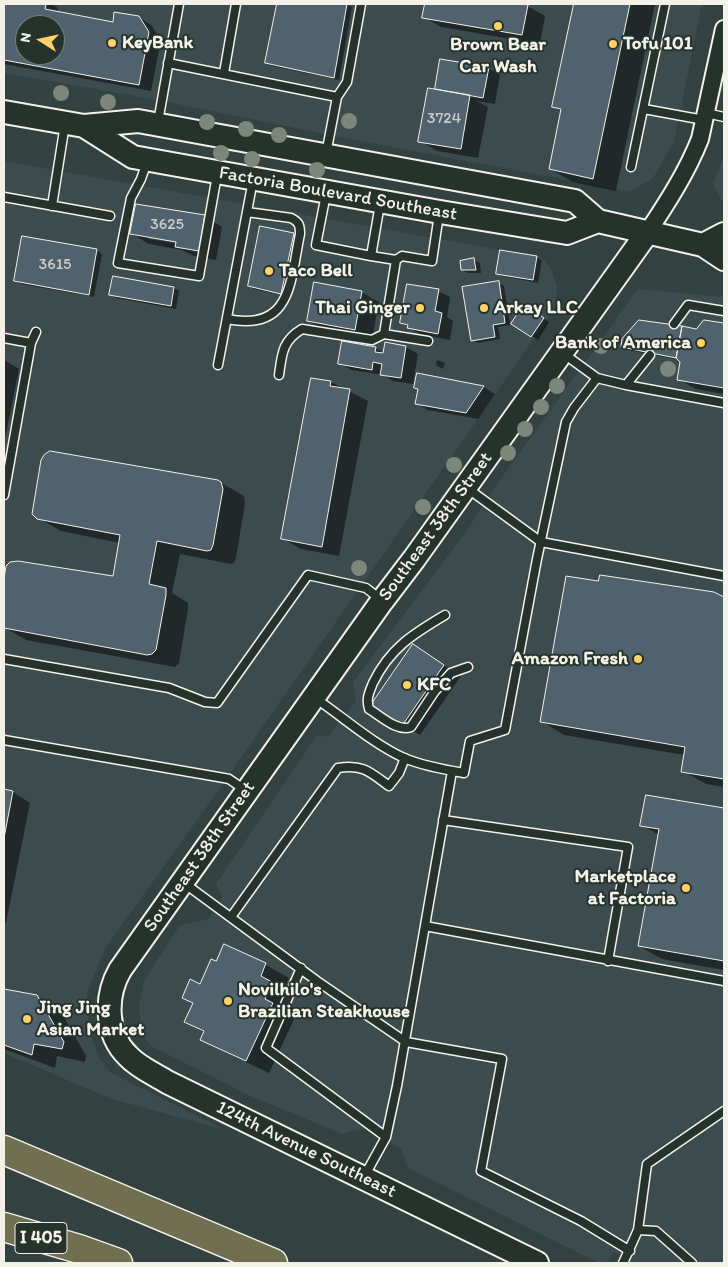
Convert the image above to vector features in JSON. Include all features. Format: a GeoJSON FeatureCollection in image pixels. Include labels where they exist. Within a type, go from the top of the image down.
{"type":"FeatureCollection","features":[{"type":"Feature","properties":{"kind":"highway"},"geometry":{"type":"LineString","coordinates":[[4,1142],[58,1172]]}},
{"type":"Feature","properties":{"kind":"highway"},"geometry":{"type":"LineString","coordinates":[[4,1150],[274,1263]]}},
{"type":"Feature","properties":{"kind":"highway","name":"I 405"},"geometry":{"type":"LineString","coordinates":[[4,1227],[79,1249],[118,1263]]}},
{"type":"Feature","properties":{"kind":"street","name":"Southeast 38th Street"},"geometry":{"type":"LineString","coordinates":[[110,1007],[111,992],[120,970],[382,601],[562,353],[669,200],[693,156],[705,117],[724,29]]}},
{"type":"Feature","properties":{"kind":"street","name":"Factoria Boulevard Southeast"},"geometry":{"type":"LineString","coordinates":[[4,112],[75,124],[138,121],[158,124],[326,156],[368,159],[575,201],[598,221],[703,245],[724,260]]}},
{"type":"Feature","properties":{"kind":"street","name":"Factoria Boulevard Southeast"},"geometry":{"type":"LineString","coordinates":[[75,124],[134,157],[148,160],[567,233],[598,221]]}},
{"type":"Feature","properties":{"kind":"street"},"geometry":{"type":"LineString","coordinates":[[703,245],[724,234]]}},
{"type":"Feature","properties":{"kind":"street","name":"124th Avenue Southeast"},"geometry":{"type":"LineString","coordinates":[[110,1007],[111,1024],[118,1044],[128,1056],[166,1082],[537,1263]]}},
{"type":"Feature","properties":{"kind":"lane"},"geometry":{"type":"LineString","coordinates":[[158,124],[179,4]]}},
{"type":"Feature","properties":{"kind":"lane"},"geometry":{"type":"LineString","coordinates":[[224,73],[236,4]]}},
{"type":"Feature","properties":{"kind":"lane"},"geometry":{"type":"LineString","coordinates":[[326,156],[337,97],[347,82],[361,4]]}},
{"type":"Feature","properties":{"kind":"lane"},"geometry":{"type":"LineString","coordinates":[[632,167],[665,4]]}},
{"type":"Feature","properties":{"kind":"lane"},"geometry":{"type":"LineString","coordinates":[[168,63],[337,97]]}},
{"type":"Feature","properties":{"kind":"lane"},"geometry":{"type":"LineString","coordinates":[[644,109],[705,117],[724,117]]}},
{"type":"Feature","properties":{"kind":"lane"},"geometry":{"type":"LineString","coordinates":[[52,206],[75,124]]}},
{"type":"Feature","properties":{"kind":"lane"},"geometry":{"type":"LineString","coordinates":[[148,160],[132,198],[118,263],[199,276],[218,172]]}},
{"type":"Feature","properties":{"kind":"lane"},"geometry":{"type":"LineString","coordinates":[[218,365],[253,178]]}},
{"type":"Feature","properties":{"kind":"lane"},"geometry":{"type":"LineString","coordinates":[[327,192],[316,245],[371,256],[396,260],[402,256],[432,261],[440,212]]}},
{"type":"Feature","properties":{"kind":"lane"},"geometry":{"type":"LineString","coordinates":[[4,197],[110,216]]}},
{"type":"Feature","properties":{"kind":"lane"},"geometry":{"type":"LineString","coordinates":[[371,256],[380,201]]}},
{"type":"Feature","properties":{"kind":"lane"},"geometry":{"type":"LineString","coordinates":[[227,319],[257,322],[277,311],[287,294],[300,234],[300,226],[297,221],[291,218],[247,212]]}},
{"type":"Feature","properties":{"kind":"lane"},"geometry":{"type":"LineString","coordinates":[[384,334],[396,260]]}},
{"type":"Feature","properties":{"kind":"lane"},"geometry":{"type":"LineString","coordinates":[[674,324],[688,305],[724,311]]}},
{"type":"Feature","properties":{"kind":"lane"},"geometry":{"type":"LineString","coordinates":[[279,375],[283,350],[288,341],[302,329],[372,340],[384,334],[428,341]]}},
{"type":"Feature","properties":{"kind":"lane"},"geometry":{"type":"LineString","coordinates":[[4,495],[31,343],[36,332]]}},
{"type":"Feature","properties":{"kind":"lane"},"geometry":{"type":"LineString","coordinates":[[4,338],[31,343]]}},
{"type":"Feature","properties":{"kind":"lane"},"geometry":{"type":"LineString","coordinates":[[562,353],[597,378],[724,403]]}},
{"type":"Feature","properties":{"kind":"lane"},"geometry":{"type":"LineString","coordinates":[[626,385],[650,355]]}},
{"type":"Feature","properties":{"kind":"lane"},"geometry":{"type":"LineString","coordinates":[[314,697],[383,746],[405,758],[452,771],[464,773],[470,741],[505,730],[566,422],[574,408],[597,378]]}},
{"type":"Feature","properties":{"kind":"lane"},"geometry":{"type":"LineString","coordinates":[[465,487],[541,542],[724,576]]}},
{"type":"Feature","properties":{"kind":"lane"},"geometry":{"type":"LineString","coordinates":[[4,659],[169,688],[204,702],[217,703],[308,575],[366,588],[382,601]]}},
{"type":"Feature","properties":{"kind":"lane"},"geometry":{"type":"LineString","coordinates":[[445,615],[412,635],[391,654],[380,668],[368,694],[369,708],[398,727],[404,729],[411,727],[435,691],[451,673],[468,667]]}},
{"type":"Feature","properties":{"kind":"lane"},"geometry":{"type":"LineString","coordinates":[[4,740],[224,778],[246,791]]}},
{"type":"Feature","properties":{"kind":"lane"},"geometry":{"type":"LineString","coordinates":[[231,917],[338,768],[351,766],[364,768],[389,786],[399,773],[405,758]]}},
{"type":"Feature","properties":{"kind":"lane"},"geometry":{"type":"LineString","coordinates":[[363,1178],[386,1136],[406,1042],[452,771]]}},
{"type":"Feature","properties":{"kind":"lane"},"geometry":{"type":"LineString","coordinates":[[443,820],[628,847],[608,960]]}},
{"type":"Feature","properties":{"kind":"lane"},"geometry":{"type":"LineString","coordinates":[[183,883],[406,1042],[502,1059],[481,1171],[581,1221],[630,1251]]}},
{"type":"Feature","properties":{"kind":"lane"},"geometry":{"type":"LineString","coordinates":[[425,926],[724,981]]}},
{"type":"Feature","properties":{"kind":"lane"},"geometry":{"type":"LineString","coordinates":[[301,968],[266,1048],[386,1136]]}},
{"type":"Feature","properties":{"kind":"lane"},"geometry":{"type":"LineString","coordinates":[[623,1263],[638,1230],[647,1164],[724,1111]]}},
{"type":"Feature","properties":{"kind":"lane"},"geometry":{"type":"LineString","coordinates":[[638,1230],[656,1232],[692,1263]]}},
{"type":"Feature","properties":{"kind":"shaded area"},"geometry":{"type":"Polygon","coordinates":[[[4,4],[702,4],[674,142],[653,178],[630,192],[147,98],[4,73],[4,4]]]}},
{"type":"Feature","properties":{"kind":"shaded area"},"geometry":{"type":"Polygon","coordinates":[[[724,155],[724,202],[721,200],[713,184],[724,155]]]}},
{"type":"Feature","properties":{"kind":"shaded area"},"geometry":{"type":"Polygon","coordinates":[[[4,161],[540,257],[552,271],[557,288],[554,310],[203,812],[104,950],[87,994],[87,1012],[98,1056],[110,1072],[225,1130],[112,1099],[4,1053],[4,161]]]}},
{"type":"Feature","properties":{"kind":"shaded area","name":"Marketplace at Factoria"},"geometry":{"type":"Polygon","coordinates":[[[638,289],[724,297],[724,1263],[633,1263],[613,1252],[606,1263],[599,1263],[408,1168],[401,1149],[363,1129],[342,1134],[250,1096],[153,1047],[141,1034],[139,1004],[144,981],[180,925],[209,919],[222,897],[216,884],[317,735],[328,737],[356,701],[353,682],[467,530],[502,477],[638,289]]]}},
{"type":"Feature","properties":{"kind":"building"},"geometry":{"type":"Polygon","coordinates":[[[4,4],[46,4],[45,9],[113,22],[114,12],[139,16],[149,32],[139,85],[31,65],[65,65],[65,15],[15,15],[15,62],[4,60],[4,4]]]}},
{"type":"Feature","properties":{"kind":"building"},"geometry":{"type":"Polygon","coordinates":[[[277,4],[347,4],[334,78],[265,63],[277,4]]]}},
{"type":"Feature","properties":{"kind":"building","name":"Brown Bear Car Wash"},"geometry":{"type":"Polygon","coordinates":[[[425,4],[528,5],[522,35],[422,18],[425,4]]]}},
{"type":"Feature","properties":{"kind":"building"},"geometry":{"type":"Polygon","coordinates":[[[574,4],[630,4],[593,179],[549,169],[561,109],[552,107],[574,4]]]}},
{"type":"Feature","properties":{"kind":"building"},"geometry":{"type":"Polygon","coordinates":[[[440,59],[489,67],[483,98],[435,89],[440,59]]]}},
{"type":"Feature","properties":{"kind":"building"},"geometry":{"type":"Polygon","coordinates":[[[428,88],[470,95],[461,149],[418,142],[428,88]]]}},
{"type":"Feature","properties":{"kind":"building"},"geometry":{"type":"Polygon","coordinates":[[[136,204],[205,215],[199,251],[175,247],[176,242],[130,234],[136,204]]]}},
{"type":"Feature","properties":{"kind":"building","name":"Taco Bell"},"geometry":{"type":"Polygon","coordinates":[[[260,226],[294,233],[281,294],[248,286],[260,226]]]}},
{"type":"Feature","properties":{"kind":"building"},"geometry":{"type":"Polygon","coordinates":[[[22,236],[97,249],[89,295],[14,281],[22,236]]]}},
{"type":"Feature","properties":{"kind":"building"},"geometry":{"type":"Polygon","coordinates":[[[500,250],[537,256],[533,280],[496,274],[500,250]]]}},
{"type":"Feature","properties":{"kind":"building"},"geometry":{"type":"Polygon","coordinates":[[[474,258],[476,270],[461,270],[460,261],[474,258]]]}},
{"type":"Feature","properties":{"kind":"building"},"geometry":{"type":"Polygon","coordinates":[[[113,276],[174,287],[171,306],[109,295],[113,276]]]}},
{"type":"Feature","properties":{"kind":"building","name":"Arkay LLC"},"geometry":{"type":"Polygon","coordinates":[[[499,281],[505,323],[493,325],[495,337],[471,341],[462,287],[499,281]]]}},
{"type":"Feature","properties":{"kind":"building"},"geometry":{"type":"Polygon","coordinates":[[[314,282],[362,291],[355,330],[307,321],[314,282]]]}},
{"type":"Feature","properties":{"kind":"building"},"geometry":{"type":"Polygon","coordinates":[[[407,284],[439,289],[435,311],[442,313],[438,334],[407,328],[408,325],[400,323],[407,284]]]}},
{"type":"Feature","properties":{"kind":"building"},"geometry":{"type":"Polygon","coordinates":[[[524,304],[544,318],[531,337],[511,324],[524,304]]]}},
{"type":"Feature","properties":{"kind":"building"},"geometry":{"type":"Polygon","coordinates":[[[639,320],[682,326],[676,358],[621,347],[622,339],[639,320]]]}},
{"type":"Feature","properties":{"kind":"building","name":"Bank of America"},"geometry":{"type":"Polygon","coordinates":[[[704,320],[724,323],[724,388],[677,380],[680,362],[676,358],[682,326],[696,329],[704,320]]]}},
{"type":"Feature","properties":{"kind":"building"},"geometry":{"type":"Polygon","coordinates":[[[342,341],[376,347],[375,352],[383,353],[385,342],[406,346],[401,378],[380,375],[382,364],[373,362],[372,370],[338,364],[342,341]]]}},
{"type":"Feature","properties":{"kind":"building"},"geometry":{"type":"Polygon","coordinates":[[[417,373],[484,386],[466,413],[415,404],[418,389],[414,388],[417,373]]]}},
{"type":"Feature","properties":{"kind":"building"},"geometry":{"type":"Polygon","coordinates":[[[311,378],[331,381],[330,386],[350,389],[322,547],[281,539],[311,378]]]}},
{"type":"Feature","properties":{"kind":"building"},"geometry":{"type":"Polygon","coordinates":[[[50,451],[221,482],[223,489],[211,550],[207,551],[157,541],[149,584],[166,588],[166,595],[156,650],[152,654],[147,655],[4,628],[4,578],[6,566],[10,562],[18,561],[113,576],[120,535],[37,519],[32,514],[41,460],[50,451]]]}},
{"type":"Feature","properties":{"kind":"building","name":"Amazon Fresh"},"geometry":{"type":"Polygon","coordinates":[[[600,575],[714,592],[724,597],[724,779],[681,772],[685,747],[540,722],[566,576],[598,581],[600,575]]]}},
{"type":"Feature","properties":{"kind":"building","name":"KFC"},"geometry":{"type":"Polygon","coordinates":[[[413,644],[444,665],[402,726],[371,705],[413,644]]]}},
{"type":"Feature","properties":{"kind":"building"},"geometry":{"type":"Polygon","coordinates":[[[4,789],[13,791],[4,838],[4,789]]]}},
{"type":"Feature","properties":{"kind":"building","name":"Marketplace at Factoria"},"geometry":{"type":"Polygon","coordinates":[[[646,795],[724,808],[724,961],[638,946],[659,829],[640,826],[646,795]]]}},
{"type":"Feature","properties":{"kind":"building","name":"Novilhilo's Brazilian Steakhouse"},"geometry":{"type":"Polygon","coordinates":[[[224,944],[266,963],[261,976],[272,982],[265,999],[273,1003],[246,1061],[200,1040],[204,1031],[184,1022],[193,1003],[182,998],[190,979],[200,984],[211,959],[216,961],[224,944]]]}},
{"type":"Feature","properties":{"kind":"building","name":"Jing Jing Asian Market"},"geometry":{"type":"Polygon","coordinates":[[[4,989],[37,995],[64,1042],[62,1049],[34,1044],[32,1055],[4,1045],[4,989]]]}},
{"type":"Feature","properties":{"kind":"place","name":"Brown Bear Car Wash"},"geometry":{"type":"Point","coordinates":[498,26]}},
{"type":"Feature","properties":{"kind":"place","name":"KeyBank"},"geometry":{"type":"Point","coordinates":[112,43]}},
{"type":"Feature","properties":{"kind":"place","name":"Tofu 101"},"geometry":{"type":"Point","coordinates":[613,44]}},
{"type":"Feature","properties":{"kind":"place","name":"Taco Bell"},"geometry":{"type":"Point","coordinates":[269,271]}},
{"type":"Feature","properties":{"kind":"place","name":"Thai Ginger"},"geometry":{"type":"Point","coordinates":[420,308]}},
{"type":"Feature","properties":{"kind":"place","name":"Arkay LLC"},"geometry":{"type":"Point","coordinates":[484,308]}},
{"type":"Feature","properties":{"kind":"place","name":"Bank of America"},"geometry":{"type":"Point","coordinates":[701,343]}},
{"type":"Feature","properties":{"kind":"place","name":"Amazon Fresh"},"geometry":{"type":"Point","coordinates":[638,659]}},
{"type":"Feature","properties":{"kind":"place","name":"KFC"},"geometry":{"type":"Point","coordinates":[407,685]}},
{"type":"Feature","properties":{"kind":"place","name":"Marketplace at Factoria"},"geometry":{"type":"Point","coordinates":[686,888]}},
{"type":"Feature","properties":{"kind":"place","name":"Novilhilo's Brazilian Steakhouse"},"geometry":{"type":"Point","coordinates":[228,1001]}},
{"type":"Feature","properties":{"kind":"place","name":"Jing Jing Asian Market"},"geometry":{"type":"Point","coordinates":[27,1019]}}]}
